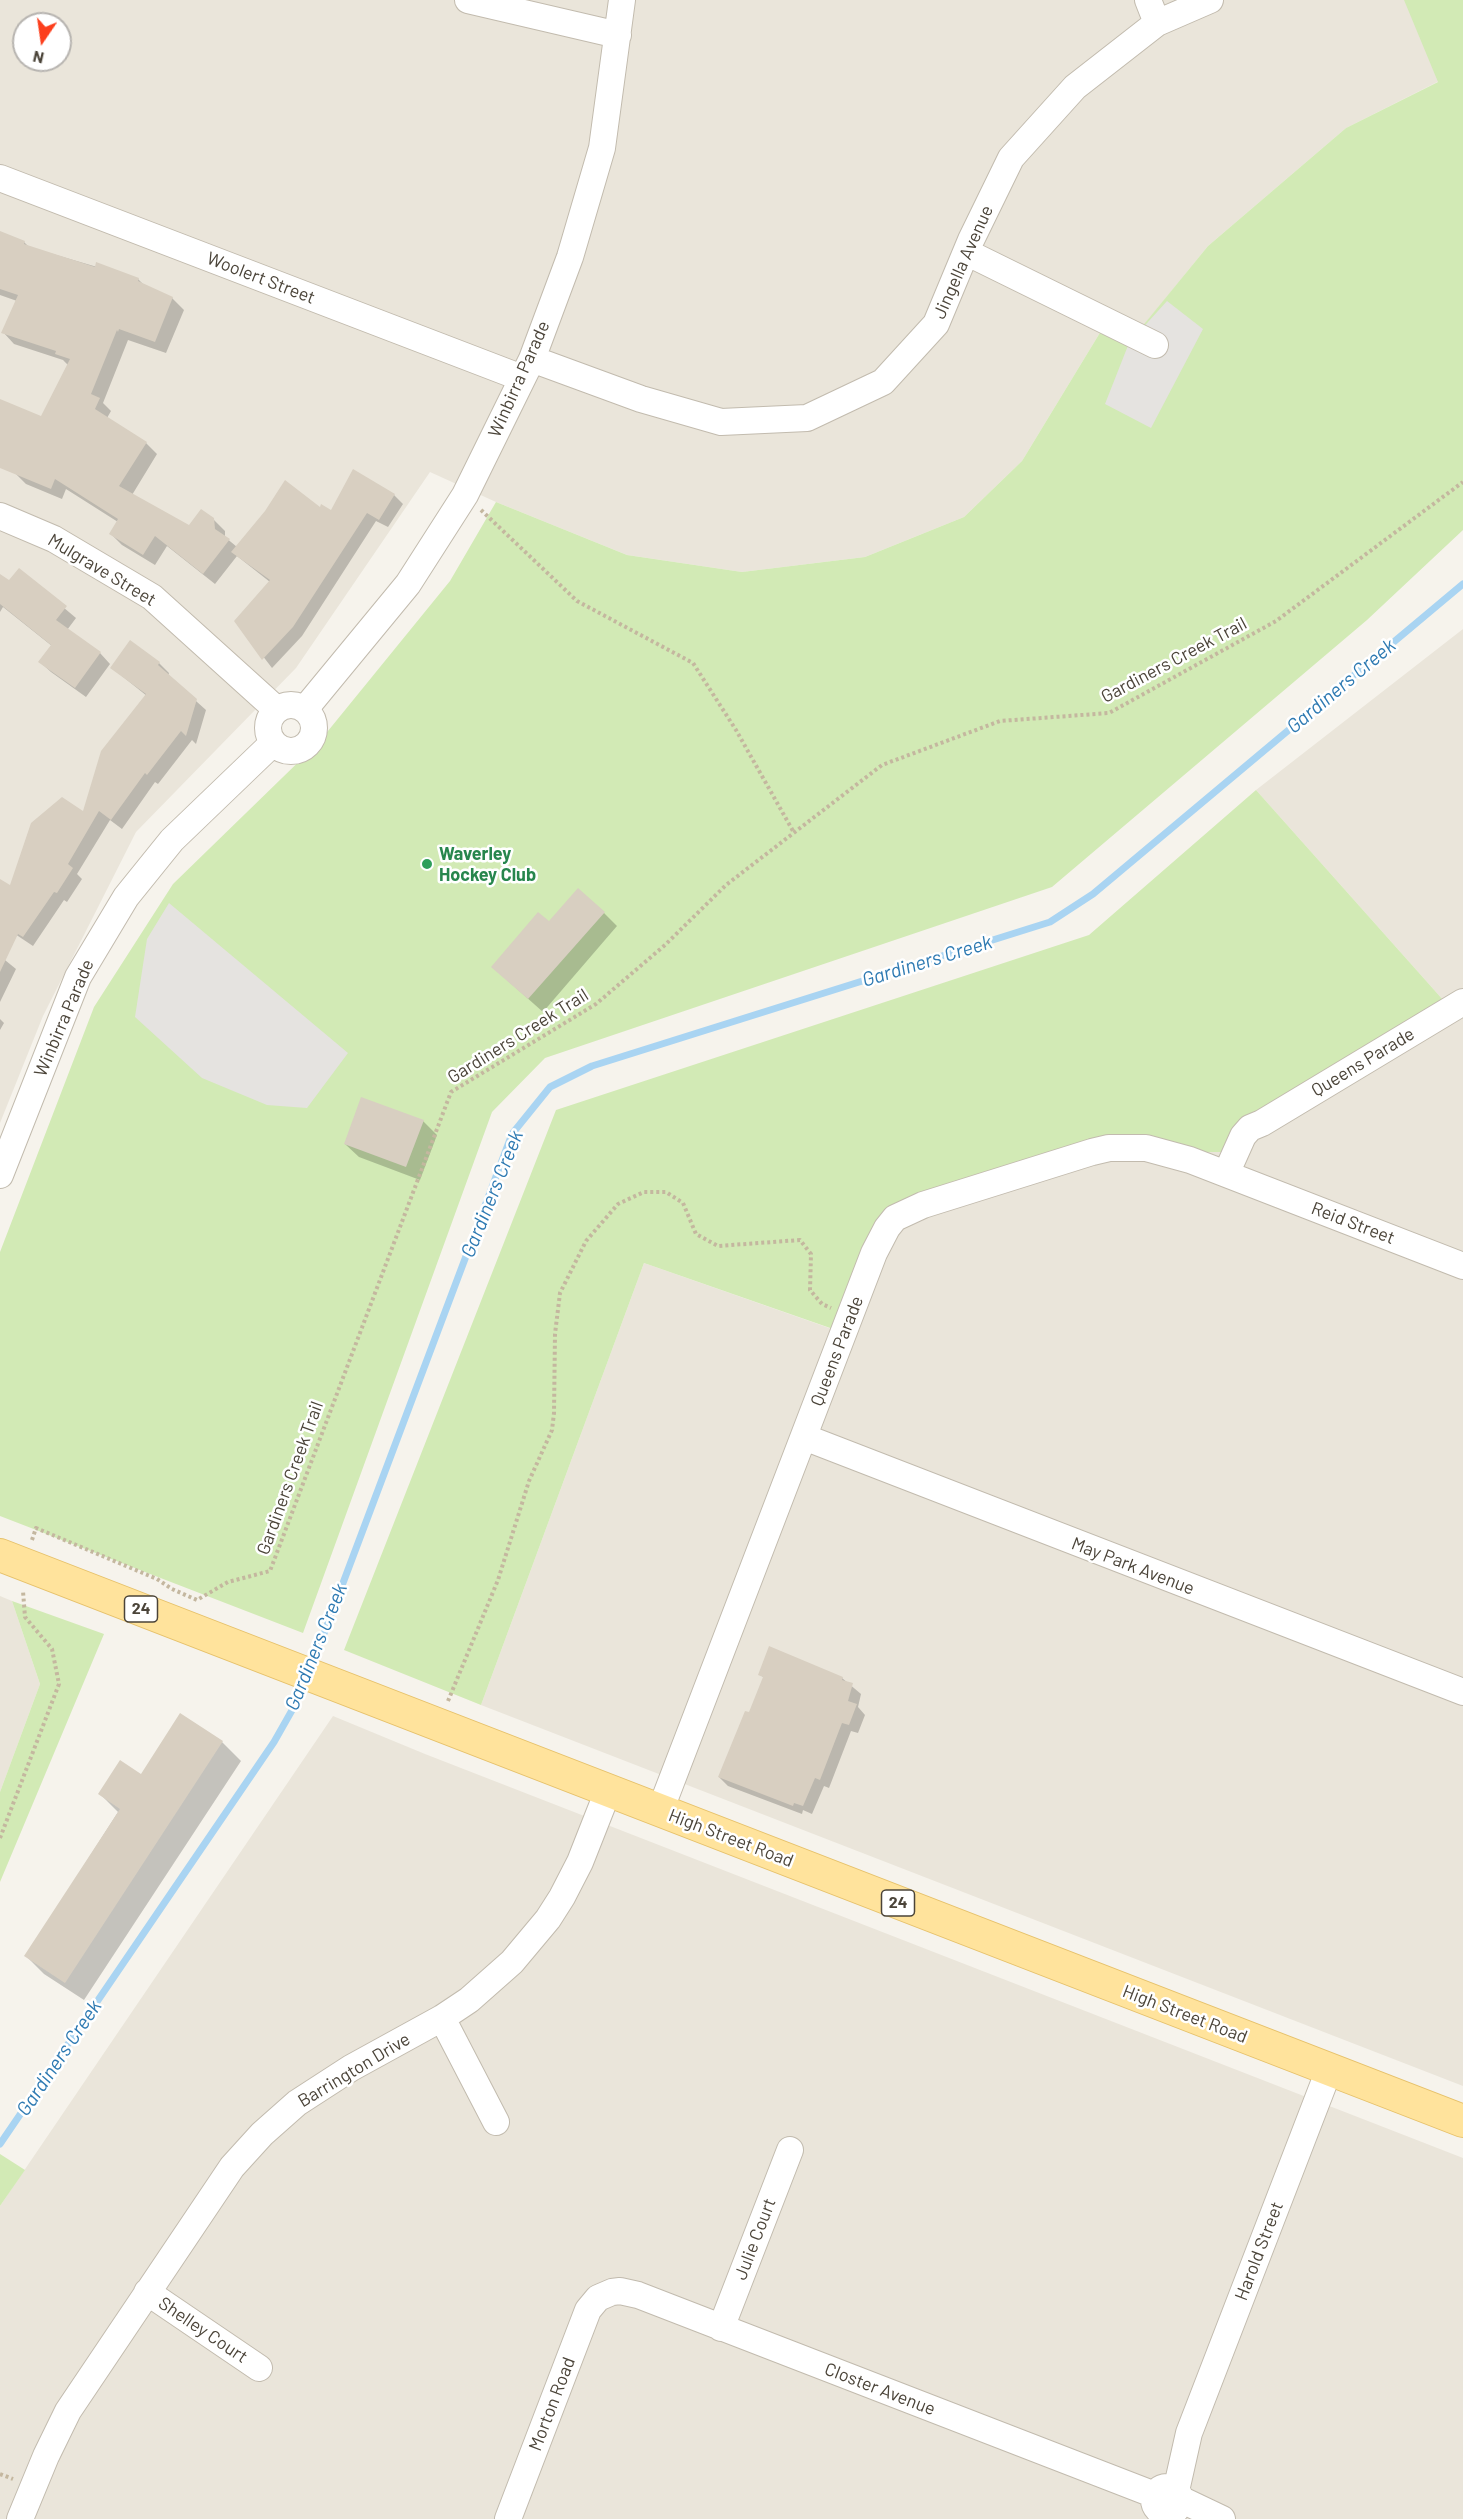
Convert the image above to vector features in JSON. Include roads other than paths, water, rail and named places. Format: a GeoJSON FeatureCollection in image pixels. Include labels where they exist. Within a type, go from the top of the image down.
{"type":"FeatureCollection","features":[{"type":"Feature","properties":{"kind":"main road","name":"High Street Road"},"geometry":{"type":"LineString","coordinates":[[12,1560],[1329,2070],[1461,2116]]}},
{"type":"Feature","properties":{"kind":"street"},"geometry":{"type":"LineString","coordinates":[[468,0],[618,34]]}},
{"type":"Feature","properties":{"kind":"street","name":"Winbirra Parade"},"geometry":{"type":"LineString","coordinates":[[305,710],[408,584],[465,495],[527,369],[570,258],[602,148],[622,0]]}},
{"type":"Feature","properties":{"kind":"street","name":"Jingella Avenue"},"geometry":{"type":"LineString","coordinates":[[527,369],[721,422],[807,418],[883,382],[936,324],[966,252],[1011,158],[1075,87],[1152,11],[1209,0]]}},
{"type":"Feature","properties":{"kind":"street","name":"Woolert Street"},"geometry":{"type":"LineString","coordinates":[[0,178],[527,369]]}},
{"type":"Feature","properties":{"kind":"street"},"geometry":{"type":"LineString","coordinates":[[966,252],[1155,345]]}},
{"type":"Feature","properties":{"kind":"street","name":"Mulgrave Street"},"geometry":{"type":"LineString","coordinates":[[0,516],[54,539],[152,597],[276,709]]}},
{"type":"Feature","properties":{"kind":"street"},"geometry":{"type":"LineString","coordinates":[[290,704],[305,710],[314,724],[310,740],[297,750],[288,751],[273,743],[267,729],[271,715],[276,709],[290,704]]}},
{"type":"Feature","properties":{"kind":"street","name":"Winbirra Parade"},"geometry":{"type":"LineString","coordinates":[[0,1175],[78,977],[126,897],[172,840],[273,743]]}},
{"type":"Feature","properties":{"kind":"street","name":"Queens Parade"},"geometry":{"type":"LineString","coordinates":[[660,1811],[874,1253],[886,1228],[907,1211],[923,1204],[1109,1148],[1146,1148],[1166,1152],[1234,1177],[1243,1136],[1250,1128],[1262,1123],[1463,1002]]}},
{"type":"Feature","properties":{"kind":"street","name":"Reid Street"},"geometry":{"type":"LineString","coordinates":[[1234,1177],[1463,1266]]}},
{"type":"Feature","properties":{"kind":"street","name":"May Park Avenue"},"geometry":{"type":"LineString","coordinates":[[804,1437],[1463,1692]]}},
{"type":"Feature","properties":{"kind":"street","name":"Barrington Drive"},"geometry":{"type":"LineString","coordinates":[[20,2519],[46,2456],[68,2411],[226,2175],[262,2134],[297,2103],[322,2085],[442,2018],[492,1981],[548,1919],[580,1862],[608,1791]]}},
{"type":"Feature","properties":{"kind":"street"},"geometry":{"type":"LineString","coordinates":[[442,2018],[496,2122]]}},
{"type":"Feature","properties":{"kind":"street","name":"Harold Street"},"geometry":{"type":"LineString","coordinates":[[1172,2504],[1170,2463],[1189,2433],[1329,2070]]}},
{"type":"Feature","properties":{"kind":"street","name":"Julie Court"},"geometry":{"type":"LineString","coordinates":[[721,2328],[790,2150]]}},
{"type":"Feature","properties":{"kind":"street","name":"Closter Avenue"},"geometry":{"type":"LineString","coordinates":[[604,2294],[620,2291],[638,2295],[1172,2504],[1222,2519]]}},
{"type":"Feature","properties":{"kind":"street","name":"Shelley Court"},"geometry":{"type":"LineString","coordinates":[[147,2292],[259,2368]]}},
{"type":"Feature","properties":{"kind":"street","name":"Morton Road"},"geometry":{"type":"LineString","coordinates":[[508,2519],[585,2318],[593,2303],[604,2294]]}},
{"type":"Feature","properties":{"kind":"waterway","name":"Gardiners Creek"},"geometry":{"type":"LineString","coordinates":[[311,1668],[512,1134],[550,1087],[592,1066],[1050,922],[1093,894],[1463,584]]}},
{"type":"Feature","properties":{"kind":"waterway","name":"Gardiners Creek"},"geometry":{"type":"LineString","coordinates":[[0,2144],[274,1742],[306,1681]]}},
{"type":"Feature","properties":{"kind":"place","name":"Waverley Hockey Club"},"geometry":{"type":"Point","coordinates":[427,864]}}]}
